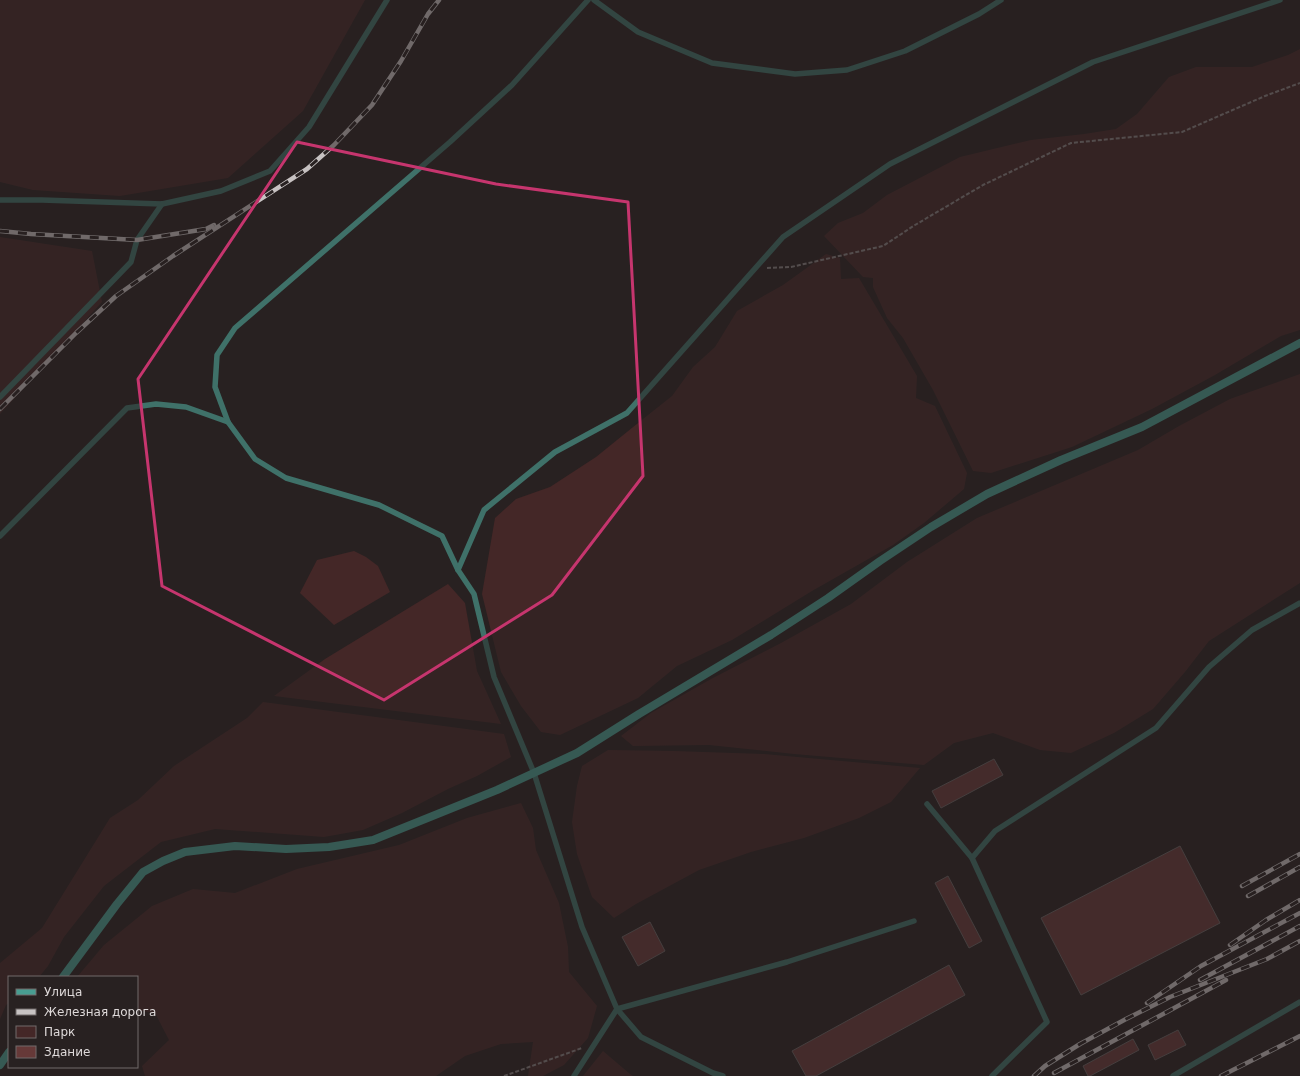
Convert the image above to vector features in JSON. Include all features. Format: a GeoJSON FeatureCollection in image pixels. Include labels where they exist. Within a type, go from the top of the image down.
{"type":"FeatureCollection","features":[{"type":"Feature","properties":{"kind":"street"},"geometry":{"type":"LineString","coordinates":[[64,976],[117,904],[143,872],[163,861],[185,852],[235,846],[293,849],[329,847],[373,840],[497,790],[577,753],[771,635],[828,598],[880,560],[986,494],[1061,460],[1142,427],[1300,343]]}},
{"type":"Feature","properties":{"kind":"street"},"geometry":{"type":"LineString","coordinates":[[0,1065],[8,1053]]}},
{"type":"Feature","properties":{"kind":"lane"},"geometry":{"type":"LineString","coordinates":[[0,200],[162,204],[221,191],[270,171],[308,127],[387,0]]}},
{"type":"Feature","properties":{"kind":"lane"},"geometry":{"type":"LineString","coordinates":[[588,0],[512,85],[450,142],[235,328],[217,355],[215,387],[228,422],[255,459],[286,478],[379,504],[442,536],[458,570],[474,594],[494,677],[534,773],[582,928],[617,1009],[641,1037],[713,1073],[723,1076]]}},
{"type":"Feature","properties":{"kind":"lane"},"geometry":{"type":"LineString","coordinates":[[594,0],[638,32],[712,63],[795,74],[847,70],[905,52],[979,14],[1001,0]]}},
{"type":"Feature","properties":{"kind":"lane"},"geometry":{"type":"LineString","coordinates":[[458,570],[484,510],[555,452],[627,414],[783,237],[890,164],[1093,62],[1280,0]]}},
{"type":"Feature","properties":{"kind":"lane"},"geometry":{"type":"LineString","coordinates":[[0,397],[131,262],[137,240],[162,204]]}},
{"type":"Feature","properties":{"kind":"lane"},"geometry":{"type":"LineString","coordinates":[[0,536],[127,408],[156,404],[186,407],[228,422]]}},
{"type":"Feature","properties":{"kind":"lane"},"geometry":{"type":"LineString","coordinates":[[972,858],[995,831],[1156,728],[1209,667],[1252,630],[1300,603]]}},
{"type":"Feature","properties":{"kind":"lane"},"geometry":{"type":"LineString","coordinates":[[927,804],[972,858],[1047,1022],[992,1076]]}},
{"type":"Feature","properties":{"kind":"lane"},"geometry":{"type":"LineString","coordinates":[[574,1076],[617,1009],[787,962],[914,921]]}},
{"type":"Feature","properties":{"kind":"lane"},"geometry":{"type":"LineString","coordinates":[[1173,1076],[1300,1002]]}},
{"type":"Feature","properties":{"kind":"path"},"geometry":{"type":"LineString","coordinates":[[754,269],[791,267],[883,246],[915,225],[983,185],[1071,143],[1182,132],[1265,96],[1300,83]]}},
{"type":"Feature","properties":{"kind":"path"},"geometry":{"type":"LineString","coordinates":[[504,1076],[596,1043]]}},
{"type":"Feature","properties":{"kind":"highlighted area"},"geometry":{"type":"Polygon","coordinates":[[[297,142],[496,184],[628,202],[643,476],[552,595],[384,700],[162,586],[138,379],[297,142]]]}},
{"type":"Feature","properties":{"kind":"green space"},"geometry":{"type":"Polygon","coordinates":[[[0,0],[365,0],[303,111],[228,178],[120,196],[33,190],[0,182],[0,0]]]}},
{"type":"Feature","properties":{"kind":"green space"},"geometry":{"type":"Polygon","coordinates":[[[1300,49],[1300,330],[1281,336],[1215,375],[1152,409],[1072,447],[991,473],[973,471],[933,390],[903,338],[887,318],[873,287],[873,278],[863,277],[824,236],[838,223],[863,213],[887,195],[960,157],[1031,140],[1116,129],[1137,114],[1169,77],[1196,67],[1252,67],[1288,55],[1300,49]]]}},
{"type":"Feature","properties":{"kind":"green space"},"geometry":{"type":"Polygon","coordinates":[[[0,237],[92,251],[102,302],[0,414],[0,237]]]}},
{"type":"Feature","properties":{"kind":"green space"},"geometry":{"type":"Polygon","coordinates":[[[826,254],[840,258],[841,279],[859,278],[917,376],[916,398],[935,406],[967,473],[964,489],[924,523],[893,545],[812,591],[732,640],[677,666],[638,698],[560,735],[541,732],[521,706],[501,672],[482,594],[495,518],[516,499],[550,487],[596,457],[672,396],[693,367],[715,347],[737,311],[783,285],[826,254]]]}},
{"type":"Feature","properties":{"kind":"green space"},"geometry":{"type":"Polygon","coordinates":[[[1300,374],[1300,583],[1209,641],[1153,709],[1114,733],[1071,753],[1040,750],[993,733],[954,743],[924,765],[709,745],[633,746],[621,736],[651,713],[851,604],[907,562],[977,518],[1138,450],[1230,399],[1300,374]]]}},
{"type":"Feature","properties":{"kind":"green space"},"geometry":{"type":"Polygon","coordinates":[[[354,551],[366,557],[378,566],[390,592],[334,625],[300,593],[317,560],[354,551]]]}},
{"type":"Feature","properties":{"kind":"green space"},"geometry":{"type":"Polygon","coordinates":[[[448,584],[465,603],[477,671],[501,724],[274,696],[325,659],[448,584]]]}},
{"type":"Feature","properties":{"kind":"green space"},"geometry":{"type":"Polygon","coordinates":[[[263,702],[504,734],[511,757],[477,776],[402,813],[363,830],[324,837],[215,829],[161,842],[104,886],[64,937],[48,966],[40,976],[8,976],[8,1004],[0,1019],[0,963],[42,928],[110,818],[138,800],[174,766],[247,718],[263,702]]]}},
{"type":"Feature","properties":{"kind":"green space"},"geometry":{"type":"Polygon","coordinates":[[[608,750],[764,754],[920,768],[891,802],[859,818],[804,838],[751,852],[699,870],[636,904],[614,918],[592,897],[577,854],[572,822],[577,786],[582,766],[608,750]]]}},
{"type":"Feature","properties":{"kind":"green space"},"geometry":{"type":"Polygon","coordinates":[[[521,803],[533,828],[536,850],[559,903],[568,947],[569,972],[597,1006],[588,1038],[564,1065],[543,1076],[528,1076],[533,1042],[501,1044],[465,1056],[436,1076],[145,1076],[142,1066],[169,1040],[155,1013],[138,1010],[138,976],[78,976],[104,945],[152,906],[193,889],[235,893],[297,869],[399,845],[467,818],[521,803]]]}},
{"type":"Feature","properties":{"kind":"green space"},"geometry":{"type":"Polygon","coordinates":[[[603,1051],[630,1074],[633,1076],[583,1076],[603,1051]]]}},
{"type":"Feature","properties":{"kind":"building"},"geometry":{"type":"Polygon","coordinates":[[[994,759],[1003,775],[941,808],[932,791],[994,759]]]}},
{"type":"Feature","properties":{"kind":"building"},"geometry":{"type":"Polygon","coordinates":[[[1180,846],[1220,923],[1081,995],[1041,918],[1180,846]]]}},
{"type":"Feature","properties":{"kind":"building"},"geometry":{"type":"Polygon","coordinates":[[[948,876],[982,941],[969,948],[935,883],[948,876]]]}},
{"type":"Feature","properties":{"kind":"building"},"geometry":{"type":"Polygon","coordinates":[[[650,922],[665,951],[638,966],[622,937],[650,922]]]}},
{"type":"Feature","properties":{"kind":"building"},"geometry":{"type":"Polygon","coordinates":[[[949,965],[965,995],[816,1076],[806,1076],[792,1051],[949,965]]]}},
{"type":"Feature","properties":{"kind":"building"},"geometry":{"type":"Polygon","coordinates":[[[1178,1030],[1186,1045],[1155,1060],[1148,1045],[1178,1030]]]}},
{"type":"Feature","properties":{"kind":"building"},"geometry":{"type":"Polygon","coordinates":[[[1133,1039],[1139,1050],[1088,1076],[1083,1066],[1133,1039]]]}},
{"type":"Feature","properties":{"kind":"railway"},"geometry":{"type":"LineString","coordinates":[[0,409],[76,333],[116,296],[173,256],[307,169],[334,145],[372,105],[401,61],[428,14],[439,0]]}},
{"type":"Feature","properties":{"kind":"railway"},"geometry":{"type":"LineString","coordinates":[[0,231],[137,240],[206,229],[214,225]]}},
{"type":"Feature","properties":{"kind":"railway"},"geometry":{"type":"LineString","coordinates":[[1242,886],[1300,854]]}},
{"type":"Feature","properties":{"kind":"railway"},"geometry":{"type":"LineString","coordinates":[[1248,896],[1300,867]]}},
{"type":"Feature","properties":{"kind":"railway"},"geometry":{"type":"LineString","coordinates":[[1230,945],[1266,920],[1300,900]]}},
{"type":"Feature","properties":{"kind":"railway"},"geometry":{"type":"LineString","coordinates":[[1147,1003],[1201,966],[1300,913]]}},
{"type":"Feature","properties":{"kind":"railway"},"geometry":{"type":"LineString","coordinates":[[1200,980],[1300,926]]}},
{"type":"Feature","properties":{"kind":"railway"},"geometry":{"type":"LineString","coordinates":[[1034,1076],[1045,1066],[1080,1044],[1126,1019],[1170,997],[1267,959],[1300,941]]}},
{"type":"Feature","properties":{"kind":"railway"},"geometry":{"type":"LineString","coordinates":[[1054,1073],[1226,980]]}},
{"type":"Feature","properties":{"kind":"railway"},"geometry":{"type":"LineString","coordinates":[[1221,1076],[1300,1036]]}}]}
